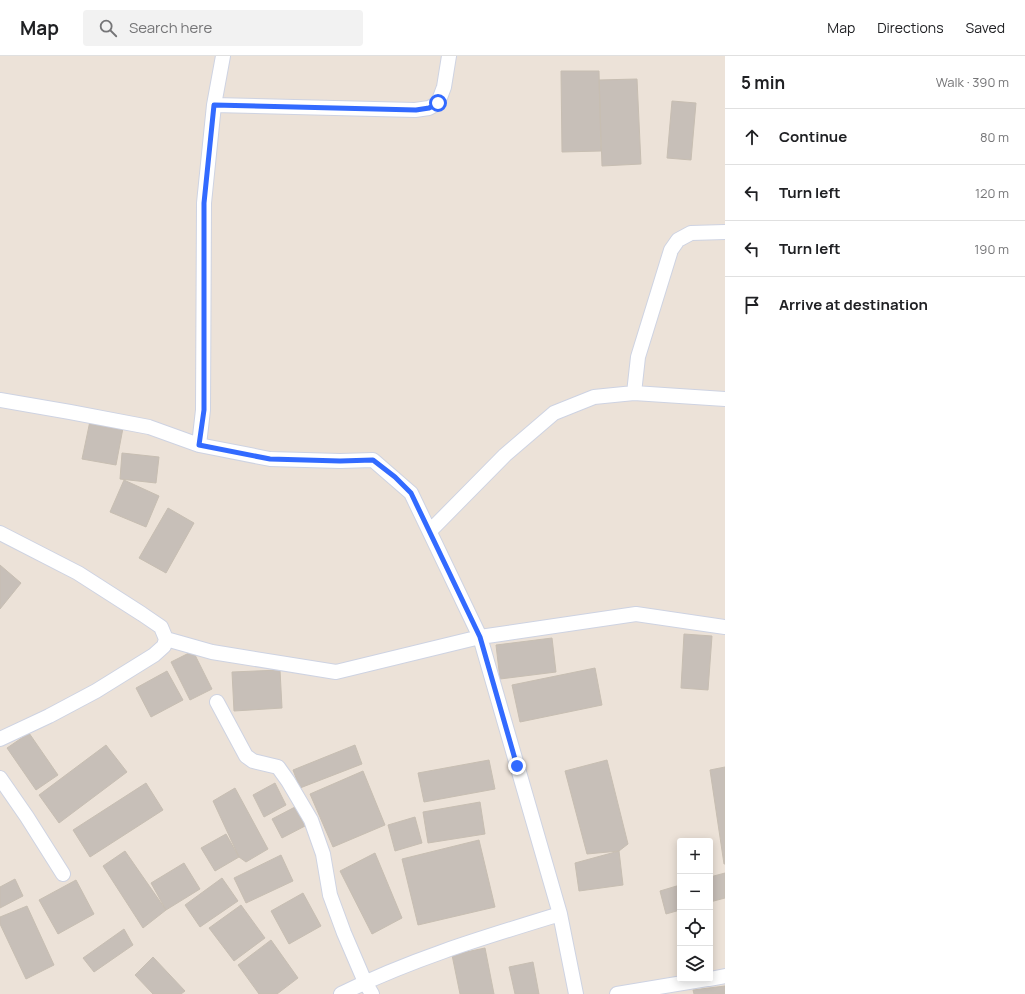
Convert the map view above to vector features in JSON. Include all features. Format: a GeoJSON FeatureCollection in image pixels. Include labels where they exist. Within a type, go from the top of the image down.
{"type":"FeatureCollection","features":[{"type":"Feature","properties":{"kind":"street"},"geometry":{"type":"LineString","coordinates":[[199,445],[204,410],[204,203],[214,105],[223,56]]}},
{"type":"Feature","properties":{"kind":"street"},"geometry":{"type":"LineString","coordinates":[[214,105],[416,110],[429,108],[438,103],[444,87],[449,56]]}},
{"type":"Feature","properties":{"kind":"street"},"geometry":{"type":"LineString","coordinates":[[634,393],[638,357],[671,250],[678,240],[691,233],[725,232]]}},
{"type":"Feature","properties":{"kind":"street"},"geometry":{"type":"LineString","coordinates":[[430,530],[505,454],[554,413],[594,397],[634,393],[725,399]]}},
{"type":"Feature","properties":{"kind":"street"},"geometry":{"type":"LineString","coordinates":[[0,400],[149,427],[199,445],[270,459],[340,461],[373,460],[395,477],[411,493],[480,637],[560,914],[576,994]]}},
{"type":"Feature","properties":{"kind":"street"},"geometry":{"type":"LineString","coordinates":[[0,533],[78,573],[161,628],[166,639],[164,646],[154,655],[96,691],[49,716],[0,739]]}},
{"type":"Feature","properties":{"kind":"street"},"geometry":{"type":"LineString","coordinates":[[166,639],[212,652],[336,672],[480,637],[636,614],[725,627]]}},
{"type":"Feature","properties":{"kind":"street"},"geometry":{"type":"LineString","coordinates":[[217,702],[246,756],[253,761],[278,767],[311,820],[323,854],[330,895],[344,934],[369,988]]}},
{"type":"Feature","properties":{"kind":"street"},"geometry":{"type":"LineString","coordinates":[[0,778],[27,816],[63,874]]}},
{"type":"Feature","properties":{"kind":"street"},"geometry":{"type":"LineString","coordinates":[[341,994],[369,988],[455,946],[560,914]]}},
{"type":"Feature","properties":{"kind":"street"},"geometry":{"type":"LineString","coordinates":[[713,978],[725,976]]}},
{"type":"Feature","properties":{"kind":"street"},"geometry":{"type":"LineString","coordinates":[[617,994],[691,982]]}},
{"type":"Feature","properties":{"kind":"building"},"geometry":{"type":"Polygon","coordinates":[[[561,71],[599,71],[601,151],[562,152],[561,71]]]}},
{"type":"Feature","properties":{"kind":"building"},"geometry":{"type":"Polygon","coordinates":[[[637,79],[641,164],[602,166],[599,80],[637,79]]]}},
{"type":"Feature","properties":{"kind":"building"},"geometry":{"type":"Polygon","coordinates":[[[672,101],[696,103],[691,160],[667,158],[672,101]]]}},
{"type":"Feature","properties":{"kind":"building"},"geometry":{"type":"Polygon","coordinates":[[[90,421],[123,428],[116,465],[82,459],[90,421]]]}},
{"type":"Feature","properties":{"kind":"building"},"geometry":{"type":"Polygon","coordinates":[[[122,453],[159,457],[156,483],[120,479],[122,453]]]}},
{"type":"Feature","properties":{"kind":"building"},"geometry":{"type":"Polygon","coordinates":[[[124,480],[159,496],[146,527],[110,512],[124,480]]]}},
{"type":"Feature","properties":{"kind":"building"},"geometry":{"type":"Polygon","coordinates":[[[168,508],[194,523],[166,573],[139,558],[168,508]]]}},
{"type":"Feature","properties":{"kind":"building"},"geometry":{"type":"Polygon","coordinates":[[[0,565],[21,583],[0,609],[0,565]]]}},
{"type":"Feature","properties":{"kind":"building"},"geometry":{"type":"Polygon","coordinates":[[[684,634],[712,636],[708,690],[681,688],[684,634]]]}},
{"type":"Feature","properties":{"kind":"building"},"geometry":{"type":"Polygon","coordinates":[[[552,638],[556,672],[500,679],[496,645],[552,638]]]}},
{"type":"Feature","properties":{"kind":"building"},"geometry":{"type":"Polygon","coordinates":[[[193,651],[212,689],[190,700],[171,662],[193,651]]]}},
{"type":"Feature","properties":{"kind":"building"},"geometry":{"type":"Polygon","coordinates":[[[595,668],[602,705],[520,722],[512,685],[595,668]]]}},
{"type":"Feature","properties":{"kind":"building"},"geometry":{"type":"Polygon","coordinates":[[[280,670],[282,708],[234,711],[232,672],[280,670]]]}},
{"type":"Feature","properties":{"kind":"building"},"geometry":{"type":"Polygon","coordinates":[[[167,671],[183,700],[151,717],[136,688],[167,671]]]}},
{"type":"Feature","properties":{"kind":"building"},"geometry":{"type":"Polygon","coordinates":[[[29,733],[58,775],[36,790],[7,748],[29,733]]]}},
{"type":"Feature","properties":{"kind":"building"},"geometry":{"type":"Polygon","coordinates":[[[106,745],[127,772],[59,823],[39,795],[106,745]]]}},
{"type":"Feature","properties":{"kind":"building"},"geometry":{"type":"Polygon","coordinates":[[[355,745],[362,764],[300,788],[293,770],[355,745]]]}},
{"type":"Feature","properties":{"kind":"building"},"geometry":{"type":"Polygon","coordinates":[[[489,760],[495,789],[424,802],[418,773],[489,760]]]}},
{"type":"Feature","properties":{"kind":"building"},"geometry":{"type":"Polygon","coordinates":[[[607,760],[628,844],[619,851],[587,854],[565,771],[607,760]]]}},
{"type":"Feature","properties":{"kind":"building"},"geometry":{"type":"Polygon","coordinates":[[[725,767],[725,864],[724,864],[710,770],[725,767]]]}},
{"type":"Feature","properties":{"kind":"building"},"geometry":{"type":"Polygon","coordinates":[[[363,771],[385,825],[333,847],[310,794],[363,771]]]}},
{"type":"Feature","properties":{"kind":"building"},"geometry":{"type":"Polygon","coordinates":[[[146,783],[163,810],[90,857],[73,830],[146,783]]]}},
{"type":"Feature","properties":{"kind":"building"},"geometry":{"type":"Polygon","coordinates":[[[275,783],[286,805],[264,817],[253,795],[275,783]]]}},
{"type":"Feature","properties":{"kind":"building"},"geometry":{"type":"Polygon","coordinates":[[[235,788],[268,849],[246,862],[239,857],[213,801],[235,788]]]}},
{"type":"Feature","properties":{"kind":"building"},"geometry":{"type":"Polygon","coordinates":[[[480,802],[485,834],[428,843],[423,812],[480,802]]]}},
{"type":"Feature","properties":{"kind":"building"},"geometry":{"type":"Polygon","coordinates":[[[295,807],[305,826],[282,838],[272,819],[295,807]]]}},
{"type":"Feature","properties":{"kind":"building"},"geometry":{"type":"Polygon","coordinates":[[[415,817],[422,843],[395,851],[388,825],[415,817]]]}},
{"type":"Feature","properties":{"kind":"building"},"geometry":{"type":"Polygon","coordinates":[[[226,834],[239,857],[215,871],[201,848],[226,834]]]}},
{"type":"Feature","properties":{"kind":"building"},"geometry":{"type":"Polygon","coordinates":[[[479,840],[495,907],[418,925],[402,859],[479,840]]]}},
{"type":"Feature","properties":{"kind":"building"},"geometry":{"type":"Polygon","coordinates":[[[125,851],[166,910],[143,928],[103,866],[125,851]]]}},
{"type":"Feature","properties":{"kind":"building"},"geometry":{"type":"Polygon","coordinates":[[[619,851],[623,885],[579,891],[575,863],[619,851]]]}},
{"type":"Feature","properties":{"kind":"building"},"geometry":{"type":"Polygon","coordinates":[[[375,853],[402,918],[372,934],[340,871],[375,853]]]}},
{"type":"Feature","properties":{"kind":"building"},"geometry":{"type":"Polygon","coordinates":[[[281,855],[293,881],[246,903],[234,878],[281,855]]]}},
{"type":"Feature","properties":{"kind":"building"},"geometry":{"type":"Polygon","coordinates":[[[184,863],[200,889],[166,910],[151,883],[184,863]]]}},
{"type":"Feature","properties":{"kind":"building"},"geometry":{"type":"Polygon","coordinates":[[[725,873],[725,898],[713,901],[713,876],[725,873]]]}},
{"type":"Feature","properties":{"kind":"building"},"geometry":{"type":"Polygon","coordinates":[[[222,878],[238,901],[200,927],[185,905],[222,878]]]}},
{"type":"Feature","properties":{"kind":"building"},"geometry":{"type":"Polygon","coordinates":[[[15,879],[23,896],[0,908],[0,887],[15,879]]]}},
{"type":"Feature","properties":{"kind":"building"},"geometry":{"type":"Polygon","coordinates":[[[76,880],[94,914],[58,934],[39,900],[76,880]]]}},
{"type":"Feature","properties":{"kind":"building"},"geometry":{"type":"Polygon","coordinates":[[[677,886],[677,911],[666,914],[660,891],[677,886]]]}},
{"type":"Feature","properties":{"kind":"building"},"geometry":{"type":"Polygon","coordinates":[[[303,893],[321,926],[289,944],[271,911],[303,893]]]}},
{"type":"Feature","properties":{"kind":"building"},"geometry":{"type":"Polygon","coordinates":[[[241,905],[265,938],[234,961],[209,928],[241,905]]]}},
{"type":"Feature","properties":{"kind":"building"},"geometry":{"type":"Polygon","coordinates":[[[27,906],[54,965],[26,979],[0,924],[0,917],[27,906]]]}},
{"type":"Feature","properties":{"kind":"building"},"geometry":{"type":"Polygon","coordinates":[[[124,929],[133,945],[94,972],[83,958],[124,929]]]}},
{"type":"Feature","properties":{"kind":"building"},"geometry":{"type":"Polygon","coordinates":[[[271,940],[298,978],[277,994],[259,994],[238,965],[271,940]]]}},
{"type":"Feature","properties":{"kind":"building"},"geometry":{"type":"Polygon","coordinates":[[[485,948],[494,994],[460,994],[452,955],[485,948]]]}},
{"type":"Feature","properties":{"kind":"building"},"geometry":{"type":"Polygon","coordinates":[[[153,957],[185,991],[181,994],[153,994],[135,975],[153,957]]]}},
{"type":"Feature","properties":{"kind":"building"},"geometry":{"type":"Polygon","coordinates":[[[533,962],[539,994],[515,994],[509,967],[533,962]]]}},
{"type":"Feature","properties":{"kind":"building"},"geometry":{"type":"Polygon","coordinates":[[[725,986],[725,994],[694,994],[693,990],[725,986]]]}},
{"type":"Feature","properties":{"kind":"route"},"geometry":{"type":"LineString","coordinates":[[438,103],[429,108],[416,110],[214,105],[204,203],[204,410],[199,445],[270,459],[340,461],[373,460],[395,477],[411,493],[480,637],[517,766]]}}]}
